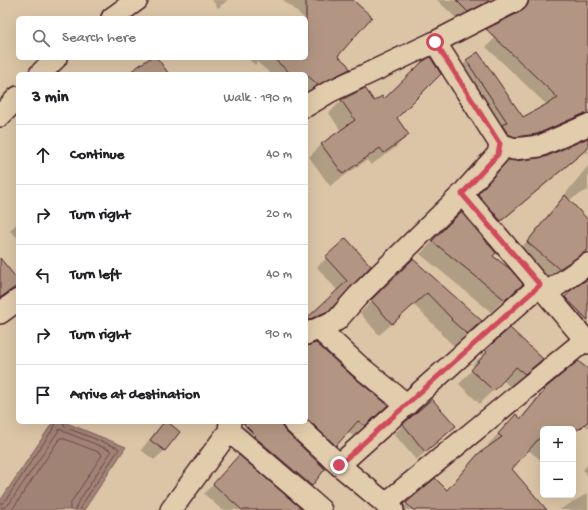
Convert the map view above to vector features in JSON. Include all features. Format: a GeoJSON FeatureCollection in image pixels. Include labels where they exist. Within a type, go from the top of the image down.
{"type":"FeatureCollection","features":[{"type":"Feature","properties":{"kind":"street"},"geometry":{"type":"LineString","coordinates":[[115,16],[137,0]]}},
{"type":"Feature","properties":{"kind":"street"},"geometry":{"type":"LineString","coordinates":[[308,105],[329,92],[435,42],[517,0]]}},
{"type":"Feature","properties":{"kind":"street"},"geometry":{"type":"LineString","coordinates":[[435,42],[500,144],[514,149],[540,146],[588,125]]}},
{"type":"Feature","properties":{"kind":"street"},"geometry":{"type":"LineString","coordinates":[[42,72],[54,60]]}},
{"type":"Feature","properties":{"kind":"street"},"geometry":{"type":"LineString","coordinates":[[0,116],[16,99]]}},
{"type":"Feature","properties":{"kind":"street"},"geometry":{"type":"LineString","coordinates":[[407,404],[312,331],[337,320],[357,297],[462,194],[498,154],[500,144]]}},
{"type":"Feature","properties":{"kind":"street"},"geometry":{"type":"LineString","coordinates":[[295,424],[339,465],[389,507],[587,342],[462,194]]}},
{"type":"Feature","properties":{"kind":"street"},"geometry":{"type":"LineString","coordinates":[[339,465],[407,404],[543,289],[588,264]]}},
{"type":"Feature","properties":{"kind":"street"},"geometry":{"type":"LineString","coordinates":[[0,313],[16,301]]}},
{"type":"Feature","properties":{"kind":"street"},"geometry":{"type":"LineString","coordinates":[[171,510],[229,427],[320,510]]}},
{"type":"Feature","properties":{"kind":"water"},"geometry":{"type":"Polygon","coordinates":[[[52,424],[69,424],[126,447],[84,510],[3,510],[0,507],[0,501],[52,424]]]}},
{"type":"Feature","properties":{"kind":"building"},"geometry":{"type":"Polygon","coordinates":[[[306,0],[353,0],[372,17],[338,56],[350,69],[318,85],[308,76],[308,72],[289,72],[275,60],[308,60],[308,16],[306,16],[306,0]]]}},
{"type":"Feature","properties":{"kind":"building"},"geometry":{"type":"Polygon","coordinates":[[[456,0],[491,0],[468,12],[456,0]]]}},
{"type":"Feature","properties":{"kind":"building"},"geometry":{"type":"Polygon","coordinates":[[[529,0],[588,0],[588,113],[537,134],[515,137],[508,134],[502,125],[507,122],[466,60],[478,52],[523,117],[558,98],[486,29],[522,11],[527,6],[529,0]]]}},
{"type":"Feature","properties":{"kind":"building"},"geometry":{"type":"Polygon","coordinates":[[[430,57],[441,74],[397,118],[409,135],[384,153],[380,148],[343,174],[321,144],[355,120],[341,100],[365,88],[374,101],[382,96],[384,99],[422,62],[430,57]]]}},
{"type":"Feature","properties":{"kind":"building"},"geometry":{"type":"Polygon","coordinates":[[[147,60],[158,60],[168,72],[130,72],[147,60]]]}},
{"type":"Feature","properties":{"kind":"building"},"geometry":{"type":"Polygon","coordinates":[[[588,138],[588,148],[501,221],[478,194],[508,160],[515,161],[545,157],[588,138]]]}},
{"type":"Feature","properties":{"kind":"building"},"geometry":{"type":"Polygon","coordinates":[[[565,195],[588,220],[588,250],[559,269],[527,242],[565,195]]]}},
{"type":"Feature","properties":{"kind":"building"},"geometry":{"type":"Polygon","coordinates":[[[461,212],[496,253],[493,256],[510,269],[523,284],[505,300],[432,241],[461,212]]]}},
{"type":"Feature","properties":{"kind":"building"},"geometry":{"type":"Polygon","coordinates":[[[346,238],[371,266],[330,310],[308,320],[308,317],[347,281],[325,257],[346,238]]]}},
{"type":"Feature","properties":{"kind":"building"},"geometry":{"type":"Polygon","coordinates":[[[0,258],[16,278],[16,286],[0,298],[0,258]]]}},
{"type":"Feature","properties":{"kind":"building"},"geometry":{"type":"Polygon","coordinates":[[[413,259],[482,321],[467,334],[451,320],[452,319],[427,293],[392,324],[371,300],[413,259]]]}},
{"type":"Feature","properties":{"kind":"building"},"geometry":{"type":"Polygon","coordinates":[[[588,279],[588,320],[565,297],[571,290],[588,279]]]}},
{"type":"Feature","properties":{"kind":"building"},"geometry":{"type":"Polygon","coordinates":[[[510,328],[543,359],[525,374],[516,367],[494,391],[471,370],[487,352],[485,350],[510,328]]]}},
{"type":"Feature","properties":{"kind":"building"},"geometry":{"type":"Polygon","coordinates":[[[316,343],[351,375],[388,405],[365,426],[358,421],[336,446],[308,420],[308,345],[316,343]]]}},
{"type":"Feature","properties":{"kind":"building"},"geometry":{"type":"Polygon","coordinates":[[[578,361],[588,369],[588,421],[580,429],[576,429],[576,426],[540,426],[540,437],[512,469],[547,510],[413,510],[406,503],[435,478],[447,490],[478,454],[502,437],[498,434],[516,414],[521,419],[544,391],[543,390],[578,361]]]}},
{"type":"Feature","properties":{"kind":"building"},"geometry":{"type":"Polygon","coordinates":[[[432,399],[456,426],[425,452],[403,424],[432,399]]]}},
{"type":"Feature","properties":{"kind":"building"},"geometry":{"type":"Polygon","coordinates":[[[162,424],[170,424],[180,432],[165,451],[150,440],[162,424]]]}},
{"type":"Feature","properties":{"kind":"building"},"geometry":{"type":"Polygon","coordinates":[[[244,424],[282,424],[285,431],[325,469],[312,486],[255,437],[256,436],[244,424]]]}},
{"type":"Feature","properties":{"kind":"building"},"geometry":{"type":"Polygon","coordinates":[[[239,455],[303,510],[242,510],[213,484],[239,455]]]}},
{"type":"Feature","properties":{"kind":"route"},"geometry":{"type":"LineString","coordinates":[[339,465],[540,285],[462,194],[498,154],[500,144],[435,42]]}}]}
